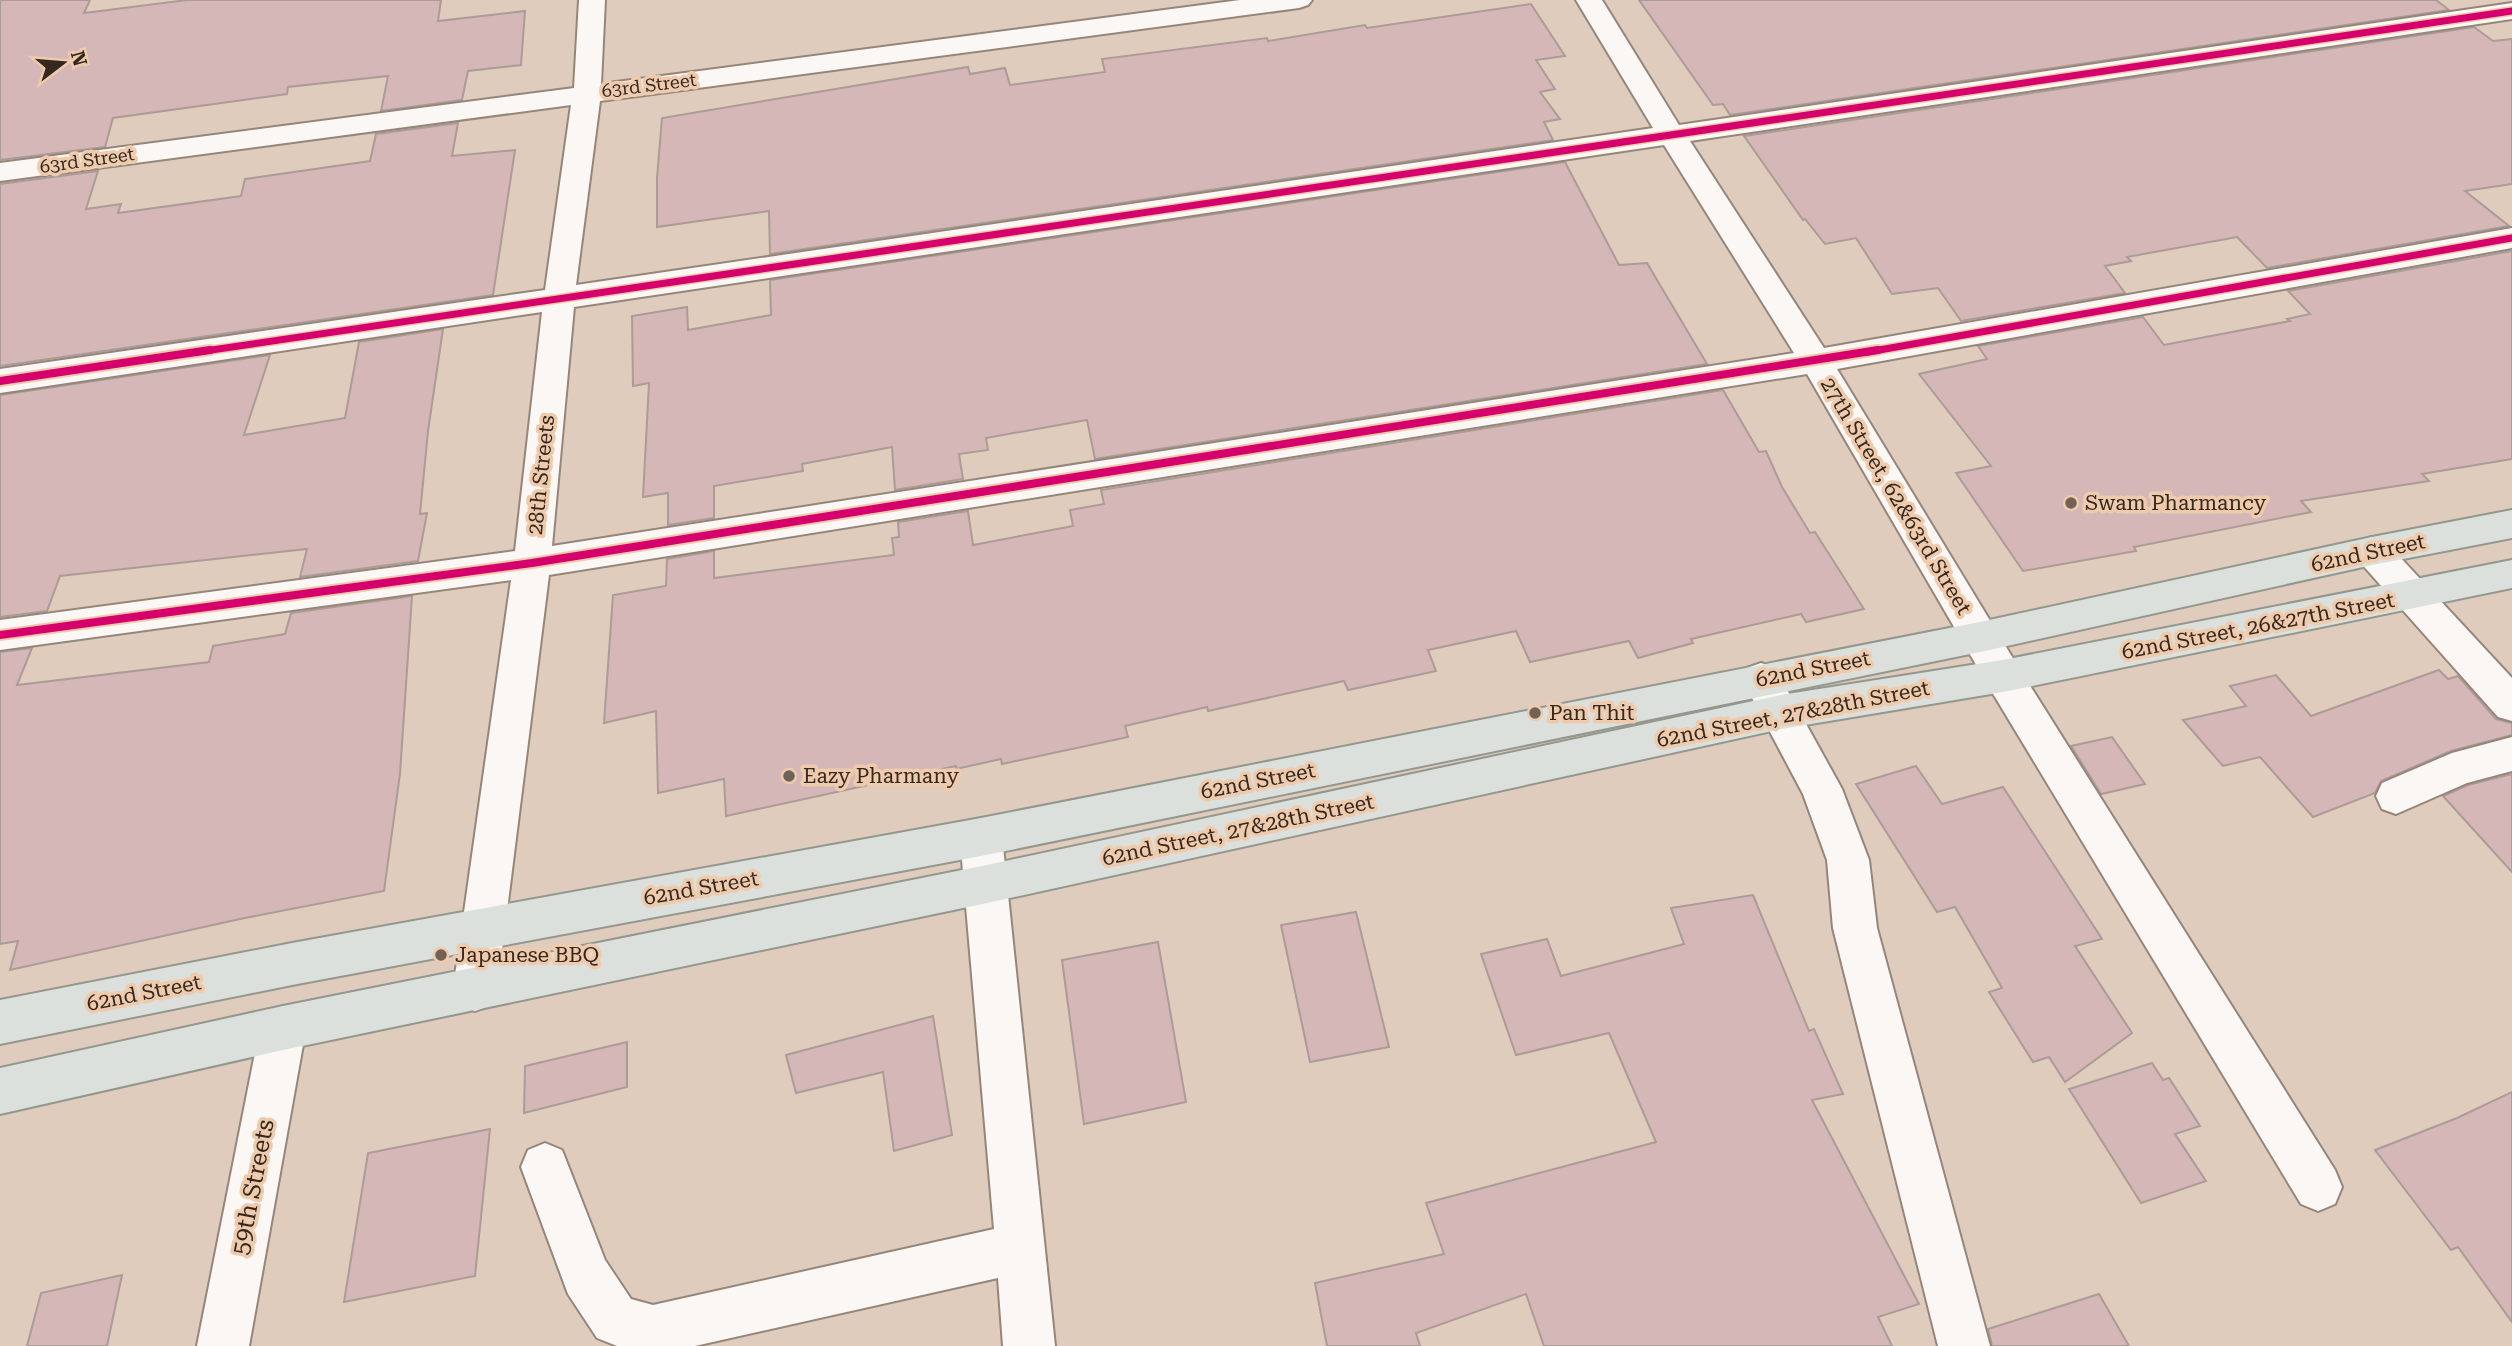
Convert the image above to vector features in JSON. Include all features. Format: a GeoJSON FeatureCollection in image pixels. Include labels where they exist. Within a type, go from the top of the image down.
{"type":"FeatureCollection","features":[{"type":"Feature","properties":{"kind":"main road","name":"62nd Street"},"geometry":{"type":"LineString","coordinates":[[0,1022],[483,928],[1771,696],[1980,637],[2372,551],[2512,524]]}},
{"type":"Feature","properties":{"kind":"main road","name":"62nd Street, 26&27th Street"},"geometry":{"type":"LineString","coordinates":[[2003,676],[2413,596],[2512,574]]}},
{"type":"Feature","properties":{"kind":"main road","name":"62nd Street, 27&28th Street"},"geometry":{"type":"LineString","coordinates":[[475,990],[988,884],[1771,696],[2003,676]]}},
{"type":"Feature","properties":{"kind":"main road"},"geometry":{"type":"LineString","coordinates":[[0,1091],[283,1028],[475,990]]}},
{"type":"Feature","properties":{"kind":"street","name":"28th Streets"},"geometry":{"type":"LineString","coordinates":[[475,990],[532,563],[559,299],[587,93],[593,0]]}},
{"type":"Feature","properties":{"kind":"street","name":"63rd Street"},"geometry":{"type":"LineString","coordinates":[[0,172],[1299,0]]}},
{"type":"Feature","properties":{"kind":"street","name":"27th Street, 62&63rd Street"},"geometry":{"type":"LineString","coordinates":[[1589,0],[1672,136],[1816,361],[2003,676],[2318,1187]]}},
{"type":"Feature","properties":{"kind":"street"},"geometry":{"type":"LineString","coordinates":[[0,381],[2512,11]]}},
{"type":"Feature","properties":{"kind":"street"},"geometry":{"type":"LineString","coordinates":[[0,635],[532,563],[1816,361],[2512,238]]}},
{"type":"Feature","properties":{"kind":"street"},"geometry":{"type":"LineString","coordinates":[[2372,551],[2512,705]]}},
{"type":"Feature","properties":{"kind":"street"},"geometry":{"type":"LineString","coordinates":[[1771,696],[1822,789],[1848,860],[1855,928],[1964,1346]]}},
{"type":"Feature","properties":{"kind":"street"},"geometry":{"type":"LineString","coordinates":[[2396,796],[2436,776],[2478,761],[2512,754]]}},
{"type":"Feature","properties":{"kind":"street"},"geometry":{"type":"LineString","coordinates":[[981,837],[988,884],[1029,1346]]}},
{"type":"Feature","properties":{"kind":"street","name":"59th Streets"},"geometry":{"type":"LineString","coordinates":[[223,1346],[283,1028]]}},
{"type":"Feature","properties":{"kind":"street"},"geometry":{"type":"LineString","coordinates":[[545,1167],[586,1276],[615,1320],[653,1330],[1021,1248]]}},
{"type":"Feature","properties":{"kind":"building"},"geometry":{"type":"Polygon","coordinates":[[[0,0],[90,0],[84,13],[187,0],[441,0],[438,21],[525,11],[521,65],[468,71],[462,100],[381,111],[388,76],[288,87],[287,94],[113,118],[105,147],[0,160],[0,0]]]}},
{"type":"Feature","properties":{"kind":"building"},"geometry":{"type":"Polygon","coordinates":[[[1639,0],[2436,0],[2449,10],[1730,115],[1723,104],[1713,105],[1639,0]]]}},
{"type":"Feature","properties":{"kind":"building"},"geometry":{"type":"Polygon","coordinates":[[[1531,4],[1565,56],[1536,60],[1555,89],[1540,92],[1560,119],[1544,122],[1553,140],[770,254],[769,211],[657,227],[657,178],[662,118],[968,67],[970,74],[1005,68],[1010,85],[1105,72],[1102,59],[1267,38],[1268,41],[1365,25],[1367,28],[1531,4]]]}},
{"type":"Feature","properties":{"kind":"building"},"geometry":{"type":"Polygon","coordinates":[[[2474,27],[2493,41],[2512,39],[2512,184],[2465,191],[2509,226],[2267,268],[2237,237],[2127,257],[2131,261],[2105,266],[2125,293],[1961,321],[1938,288],[1892,294],[1856,238],[1825,244],[1805,219],[1803,220],[1744,136],[2474,27]]]}},
{"type":"Feature","properties":{"kind":"building"},"geometry":{"type":"Polygon","coordinates":[[[458,123],[452,156],[515,150],[493,295],[0,366],[0,184],[98,171],[86,209],[121,204],[118,213],[241,196],[245,179],[370,161],[376,134],[458,123]]]}},
{"type":"Feature","properties":{"kind":"building"},"geometry":{"type":"Polygon","coordinates":[[[1565,162],[1619,265],[1647,263],[1707,364],[1095,459],[1087,420],[986,438],[988,450],[959,454],[963,479],[895,490],[892,447],[802,464],[803,471],[714,486],[714,518],[668,525],[668,493],[643,497],[649,383],[633,386],[632,316],[687,307],[688,330],[771,315],[770,280],[1565,162]]]}},
{"type":"Feature","properties":{"kind":"building"},"geometry":{"type":"Polygon","coordinates":[[[2512,251],[2512,459],[2422,474],[2429,481],[2301,501],[2311,512],[2134,547],[2136,551],[2023,571],[1956,473],[1991,466],[1919,374],[1987,359],[1978,346],[2143,317],[2164,345],[2290,321],[2287,319],[2310,314],[2288,291],[2512,251]]]}},
{"type":"Feature","properties":{"kind":"building"},"geometry":{"type":"Polygon","coordinates":[[[443,329],[428,431],[420,514],[427,513],[418,561],[300,577],[307,549],[60,576],[47,611],[0,617],[0,395],[270,355],[244,435],[345,418],[359,342],[443,329]]]}},
{"type":"Feature","properties":{"kind":"building"},"geometry":{"type":"Polygon","coordinates":[[[1723,390],[1759,452],[1766,451],[1782,487],[1810,533],[1815,532],[1864,609],[1806,622],[1801,614],[1691,639],[1693,643],[1638,658],[1629,641],[1530,662],[1516,631],[1428,650],[1436,671],[1348,690],[1344,681],[1208,711],[1207,707],[1125,726],[1128,737],[1002,764],[1001,759],[956,769],[956,766],[726,816],[724,779],[658,793],[656,711],[604,723],[613,595],[666,586],[667,559],[714,551],[714,578],[894,555],[892,538],[899,537],[898,522],[968,511],[973,545],[1073,526],[1070,510],[1104,504],[1101,490],[1723,390]]]}},
{"type":"Feature","properties":{"kind":"building"},"geometry":{"type":"Polygon","coordinates":[[[412,596],[400,774],[384,891],[240,919],[10,970],[18,941],[0,944],[0,652],[32,648],[17,685],[209,662],[213,646],[285,634],[291,613],[412,596]]]}},
{"type":"Feature","properties":{"kind":"building"},"geometry":{"type":"Polygon","coordinates":[[[2439,670],[2448,679],[2458,676],[2496,719],[2512,723],[2512,735],[2451,751],[2381,781],[2375,793],[2313,817],[2260,757],[2223,766],[2183,720],[2246,706],[2230,686],[2276,675],[2311,716],[2439,670]]]}},
{"type":"Feature","properties":{"kind":"building"},"geometry":{"type":"Polygon","coordinates":[[[2112,737],[2145,784],[2101,794],[2071,746],[2112,737]]]}},
{"type":"Feature","properties":{"kind":"building"},"geometry":{"type":"Polygon","coordinates":[[[1916,766],[1942,804],[2003,787],[2102,939],[2075,946],[2132,1033],[2065,1082],[2049,1057],[2033,1062],[1989,992],[2002,988],[1955,907],[1937,912],[1856,784],[1916,766]]]}},
{"type":"Feature","properties":{"kind":"building"},"geometry":{"type":"Polygon","coordinates":[[[2512,774],[2512,872],[2443,796],[2468,785],[2512,774]]]}},
{"type":"Feature","properties":{"kind":"building"},"geometry":{"type":"Polygon","coordinates":[[[1753,895],[1809,1031],[1814,1029],[1843,1094],[1812,1100],[1919,1304],[1878,1317],[1892,1346],[1544,1346],[1526,1294],[1416,1333],[1420,1346],[1327,1346],[1315,1283],[1444,1254],[1426,1203],[1656,1142],[1609,1033],[1516,1055],[1481,954],[1547,939],[1561,976],[1684,944],[1671,908],[1753,895]]]}},
{"type":"Feature","properties":{"kind":"building"},"geometry":{"type":"Polygon","coordinates":[[[1356,912],[1389,1047],[1310,1062],[1281,925],[1356,912]]]}},
{"type":"Feature","properties":{"kind":"building"},"geometry":{"type":"Polygon","coordinates":[[[1158,942],[1186,1102],[1084,1124],[1062,960],[1158,942]]]}},
{"type":"Feature","properties":{"kind":"building"},"geometry":{"type":"Polygon","coordinates":[[[933,1016],[952,1135],[894,1151],[883,1072],[796,1093],[786,1055],[933,1016]]]}},
{"type":"Feature","properties":{"kind":"building"},"geometry":{"type":"Polygon","coordinates":[[[627,1042],[627,1087],[524,1113],[525,1066],[627,1042]]]}},
{"type":"Feature","properties":{"kind":"building"},"geometry":{"type":"Polygon","coordinates":[[[2152,1063],[2163,1080],[2169,1078],[2200,1126],[2175,1134],[2206,1181],[2141,1203],[2069,1089],[2152,1063]]]}},
{"type":"Feature","properties":{"kind":"building"},"geometry":{"type":"Polygon","coordinates":[[[2512,1092],[2512,1322],[2458,1247],[2451,1250],[2375,1150],[2457,1118],[2512,1092]]]}},
{"type":"Feature","properties":{"kind":"building"},"geometry":{"type":"Polygon","coordinates":[[[490,1129],[475,1276],[344,1302],[368,1153],[490,1129]]]}},
{"type":"Feature","properties":{"kind":"building"},"geometry":{"type":"Polygon","coordinates":[[[122,1275],[107,1346],[27,1346],[41,1293],[122,1275]]]}},
{"type":"Feature","properties":{"kind":"building"},"geometry":{"type":"Polygon","coordinates":[[[2099,1294],[2129,1346],[1992,1346],[1988,1329],[2099,1294]]]}},
{"type":"Feature","properties":{"kind":"cycle path"},"geometry":{"type":"LineString","coordinates":[[0,381],[2512,11]]}},
{"type":"Feature","properties":{"kind":"cycle path"},"geometry":{"type":"LineString","coordinates":[[0,635],[532,563],[1816,361],[2512,238]]}},
{"type":"Feature","properties":{"kind":"place","name":"Swam Pharmancy"},"geometry":{"type":"Point","coordinates":[2071,503]}},
{"type":"Feature","properties":{"kind":"place","name":"Pan Thit"},"geometry":{"type":"Point","coordinates":[1535,713]}},
{"type":"Feature","properties":{"kind":"place","name":"Eazy Pharmany"},"geometry":{"type":"Point","coordinates":[789,776]}},
{"type":"Feature","properties":{"kind":"place","name":"Japanese BBQ"},"geometry":{"type":"Point","coordinates":[441,955]}}]}
